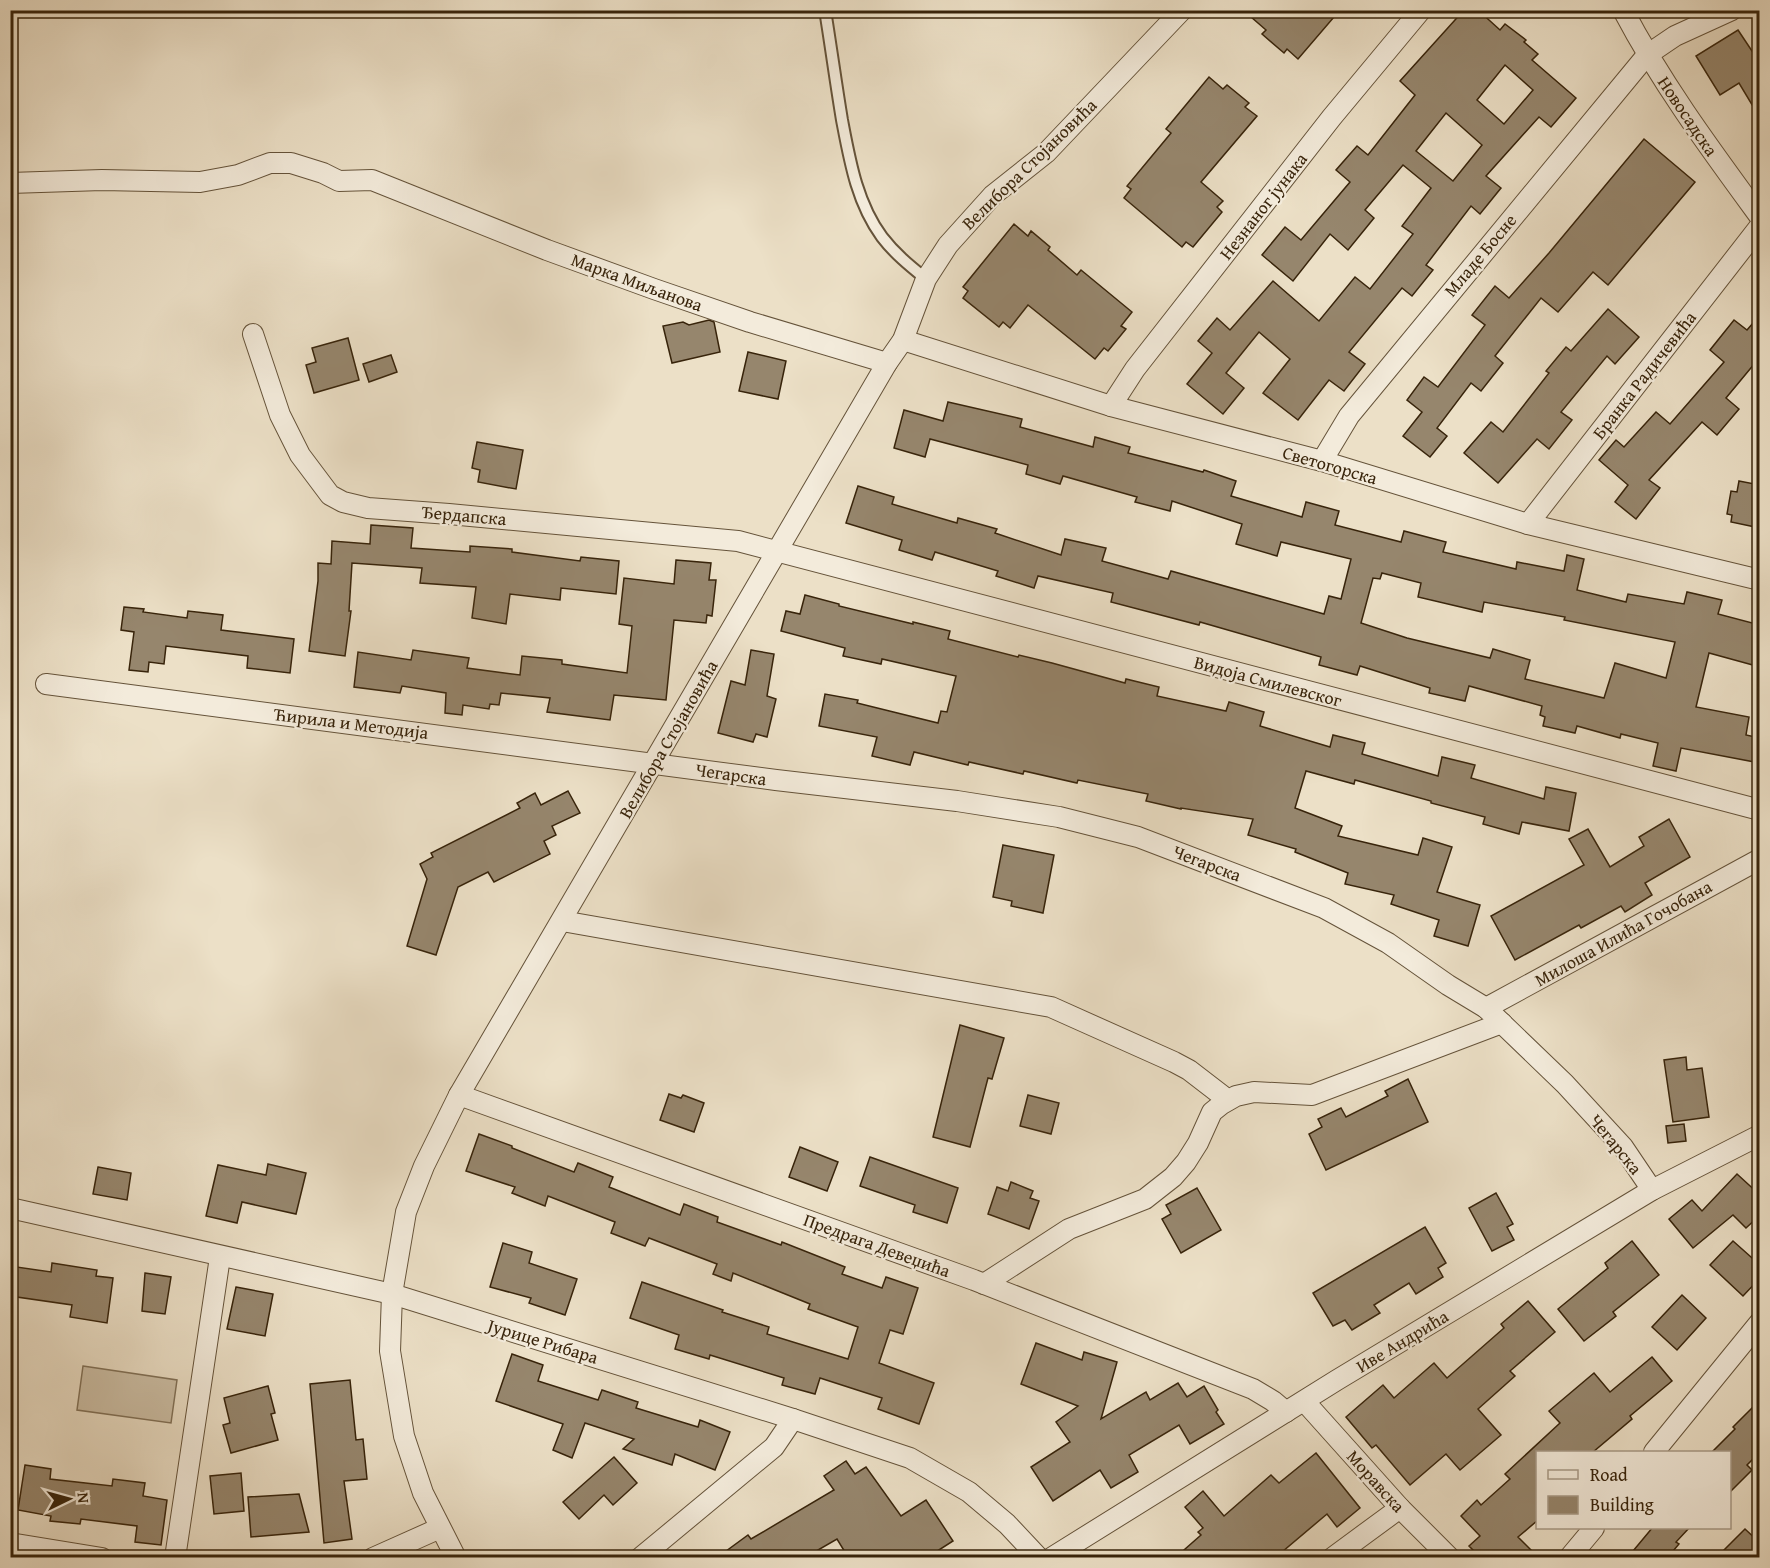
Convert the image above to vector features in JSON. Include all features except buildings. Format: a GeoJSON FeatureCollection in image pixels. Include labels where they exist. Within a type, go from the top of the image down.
{"type":"FeatureCollection","features":[{"type":"Feature","properties":{"kind":"street","name":"Велибора Стојановића"},"geometry":{"type":"LineString","coordinates":[[456,1557],[423,1492],[404,1436],[390,1351],[392,1294],[406,1212],[424,1166],[459,1095],[887,363],[903,340],[926,279],[948,244],[993,195],[1046,153],[1182,10]]}},
{"type":"Feature","properties":{"kind":"street","name":"Незнаног јунака"},"geometry":{"type":"LineString","coordinates":[[1111,406],[1135,369],[1317,136],[1421,10]]}},
{"type":"Feature","properties":{"kind":"street","name":"Новосадска"},"geometry":{"type":"LineString","coordinates":[[1623,10],[1647,55],[1760,217]]}},
{"type":"Feature","properties":{"kind":"street","name":"Младе Босне"},"geometry":{"type":"LineString","coordinates":[[1322,461],[1348,416],[1647,55],[1675,36],[1732,10]]}},
{"type":"Feature","properties":{"kind":"street","name":"Марка Миљанова"},"geometry":{"type":"LineString","coordinates":[[10,183],[102,180],[200,182],[225,178],[261,165],[279,163],[303,166],[339,181],[372,180],[654,290],[750,322],[887,363]]}},
{"type":"Feature","properties":{"kind":"street","name":"Бранка Радичевића"},"geometry":{"type":"LineString","coordinates":[[1528,524],[1760,226]]}},
{"type":"Feature","properties":{"kind":"street","name":"Ђердапска"},"geometry":{"type":"LineString","coordinates":[[253,334],[279,415],[300,455],[330,495],[344,502],[368,508],[738,541],[777,551]]}},
{"type":"Feature","properties":{"kind":"street","name":"Светогорска"},"geometry":{"type":"LineString","coordinates":[[903,340],[1111,406],[1322,461],[1528,524],[1760,580]]}},
{"type":"Feature","properties":{"kind":"street","name":"Видоја Смилевског"},"geometry":{"type":"LineString","coordinates":[[777,551],[1760,810]]}},
{"type":"Feature","properties":{"kind":"street","name":"Ћирила и Методија"},"geometry":{"type":"LineString","coordinates":[[46,684],[654,764]]}},
{"type":"Feature","properties":{"kind":"street","name":"Чегарска"},"geometry":{"type":"LineString","coordinates":[[654,764],[957,801],[1059,817],[1138,837],[1323,908],[1388,943],[1448,985],[1486,1008],[1565,1084],[1623,1147],[1652,1191]]}},
{"type":"Feature","properties":{"kind":"street","name":"Милоша Илића Гочобана"},"geometry":{"type":"LineString","coordinates":[[1486,1008],[1760,859]]}},
{"type":"Feature","properties":{"kind":"street"},"geometry":{"type":"LineString","coordinates":[[562,921],[1051,1007],[1174,1062],[1189,1070],[1228,1100]]}},
{"type":"Feature","properties":{"kind":"street"},"geometry":{"type":"LineString","coordinates":[[984,1284],[1069,1228],[1145,1199],[1173,1177],[1186,1162],[1212,1113],[1228,1100],[1254,1092],[1312,1095],[1502,1023]]}},
{"type":"Feature","properties":{"kind":"street","name":"Предрага Девеџића"},"geometry":{"type":"LineString","coordinates":[[459,1095],[984,1284],[1253,1389],[1274,1401],[1286,1412]]}},
{"type":"Feature","properties":{"kind":"street","name":"Иве Андрића"},"geometry":{"type":"LineString","coordinates":[[1051,1557],[1337,1380],[1652,1191],[1760,1135]]}},
{"type":"Feature","properties":{"kind":"street","name":"Јурице Рибара"},"geometry":{"type":"LineString","coordinates":[[10,1208],[392,1294],[793,1419],[910,1458],[969,1492],[1008,1524],[1039,1557]]}},
{"type":"Feature","properties":{"kind":"street"},"geometry":{"type":"LineString","coordinates":[[175,1557],[220,1257]]}},
{"type":"Feature","properties":{"kind":"street"},"geometry":{"type":"LineString","coordinates":[[1655,1451],[1760,1322]]}},
{"type":"Feature","properties":{"kind":"street","name":"Моравска"},"geometry":{"type":"LineString","coordinates":[[1305,1401],[1400,1508],[1450,1557]]}},
{"type":"Feature","properties":{"kind":"street"},"geometry":{"type":"LineString","coordinates":[[640,1557],[774,1447],[793,1419]]}},
{"type":"Feature","properties":{"kind":"street"},"geometry":{"type":"LineString","coordinates":[[1332,1557],[1400,1508]]}},
{"type":"Feature","properties":{"kind":"street"},"geometry":{"type":"LineString","coordinates":[[373,1557],[440,1528]]}},
{"type":"Feature","properties":{"kind":"street"},"geometry":{"type":"LineString","coordinates":[[1569,1557],[1592,1529]]}},
{"type":"Feature","properties":{"kind":"street"},"geometry":{"type":"LineString","coordinates":[[10,1543],[102,1557]]}},
{"type":"Feature","properties":{"kind":"lane"},"geometry":{"type":"LineString","coordinates":[[825,10],[849,159],[859,194],[872,221],[893,251],[926,279]]}},
{"type":"Feature","properties":{"kind":"shaded area"},"geometry":{"type":"Polygon","coordinates":[[[83,1366],[177,1380],[171,1423],[77,1410],[83,1366]]]}}]}
